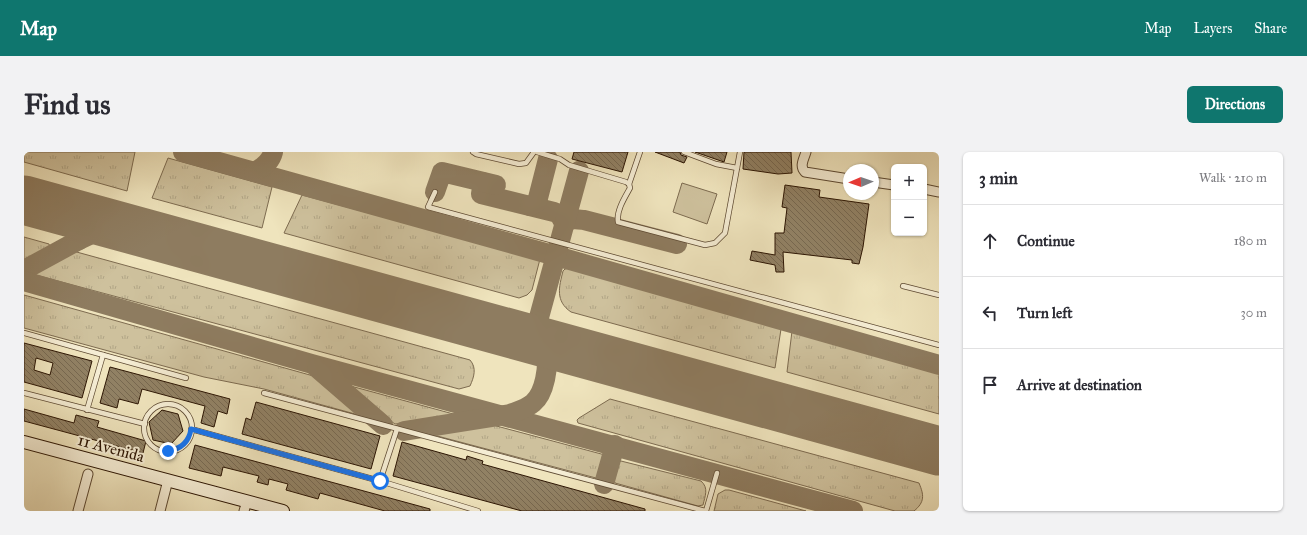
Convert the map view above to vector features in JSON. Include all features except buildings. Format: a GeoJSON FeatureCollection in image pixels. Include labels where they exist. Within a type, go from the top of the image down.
{"type":"FeatureCollection","features":[{"type":"Feature","properties":{"kind":"main road","name":"11 Avenida"},"geometry":{"type":"LineString","coordinates":[[24,442],[168,480],[246,506],[283,511]]}},
{"type":"Feature","properties":{"kind":"street"},"geometry":{"type":"LineString","coordinates":[[806,152],[803,162],[803,170],[805,172],[843,178]]}},
{"type":"Feature","properties":{"kind":"street"},"geometry":{"type":"LineString","coordinates":[[879,183],[891,185]]}},
{"type":"Feature","properties":{"kind":"street"},"geometry":{"type":"LineString","coordinates":[[927,190],[939,192]]}},
{"type":"Feature","properties":{"kind":"street"},"geometry":{"type":"LineString","coordinates":[[78,511],[88,474]]}},
{"type":"Feature","properties":{"kind":"street"},"geometry":{"type":"LineString","coordinates":[[160,511],[168,480]]}},
{"type":"Feature","properties":{"kind":"lane"},"geometry":{"type":"LineString","coordinates":[[473,152],[519,164],[526,163],[534,152]]}},
{"type":"Feature","properties":{"kind":"lane"},"geometry":{"type":"LineString","coordinates":[[537,152],[560,159],[569,165],[629,184]]}},
{"type":"Feature","properties":{"kind":"lane"},"geometry":{"type":"LineString","coordinates":[[640,152],[629,184],[630,188],[622,203],[618,222],[705,245],[715,243],[724,233],[740,152]]}},
{"type":"Feature","properties":{"kind":"lane"},"geometry":{"type":"LineString","coordinates":[[684,152],[716,164],[737,168]]}},
{"type":"Feature","properties":{"kind":"lane"},"geometry":{"type":"LineString","coordinates":[[435,192],[428,207],[939,345]]}},
{"type":"Feature","properties":{"kind":"lane"},"geometry":{"type":"LineString","coordinates":[[903,286],[939,295]]}},
{"type":"Feature","properties":{"kind":"lane"},"geometry":{"type":"LineString","coordinates":[[24,333],[186,378]]}},
{"type":"Feature","properties":{"kind":"lane"},"geometry":{"type":"LineString","coordinates":[[87,410],[103,355]]}},
{"type":"Feature","properties":{"kind":"lane"},"geometry":{"type":"LineString","coordinates":[[264,392],[706,511],[717,473]]}},
{"type":"Feature","properties":{"kind":"lane"},"geometry":{"type":"LineString","coordinates":[[24,393],[145,424]]}},
{"type":"Feature","properties":{"kind":"lane"},"geometry":{"type":"LineString","coordinates":[[165,404],[180,407],[190,419],[191,429],[188,440],[179,448],[162,451],[157,449],[148,441],[144,430],[148,414],[156,407],[165,404]]}},
{"type":"Feature","properties":{"kind":"lane"},"geometry":{"type":"LineString","coordinates":[[380,481],[397,428]]}},
{"type":"Feature","properties":{"kind":"lane"},"geometry":{"type":"LineString","coordinates":[[191,429],[380,481],[478,511]]}},
{"type":"Feature","properties":{"kind":"green space"},"geometry":{"type":"Polygon","coordinates":[[[24,152],[135,152],[127,191],[24,162],[24,152]]]}},
{"type":"Feature","properties":{"kind":"green space"},"geometry":{"type":"Polygon","coordinates":[[[168,158],[272,187],[262,228],[152,198],[168,158]]]}},
{"type":"Feature","properties":{"kind":"green space"},"geometry":{"type":"Polygon","coordinates":[[[682,183],[717,194],[707,224],[673,212],[682,183]]]}},
{"type":"Feature","properties":{"kind":"green space"},"geometry":{"type":"Polygon","coordinates":[[[302,195],[540,259],[532,290],[527,295],[519,298],[284,233],[302,195]]]}},
{"type":"Feature","properties":{"kind":"green space"},"geometry":{"type":"Polygon","coordinates":[[[24,237],[49,244],[50,247],[24,261],[24,237]]]}},
{"type":"Feature","properties":{"kind":"green space"},"geometry":{"type":"Polygon","coordinates":[[[73,251],[470,360],[474,366],[473,379],[470,386],[459,389],[32,274],[73,251]]]}},
{"type":"Feature","properties":{"kind":"green space"},"geometry":{"type":"Polygon","coordinates":[[[569,268],[781,329],[775,368],[571,312],[562,303],[560,298],[560,283],[563,271],[569,268]]]}},
{"type":"Feature","properties":{"kind":"green space"},"geometry":{"type":"Polygon","coordinates":[[[24,295],[317,377],[323,380],[366,417],[264,389],[204,377],[24,328],[24,295]]]}},
{"type":"Feature","properties":{"kind":"green space"},"geometry":{"type":"Polygon","coordinates":[[[792,331],[939,372],[939,414],[787,372],[792,331]]]}},
{"type":"Feature","properties":{"kind":"green space"},"geometry":{"type":"Polygon","coordinates":[[[347,385],[458,416],[456,418],[395,424],[348,391],[346,389],[347,385]]]}},
{"type":"Feature","properties":{"kind":"green space"},"geometry":{"type":"Polygon","coordinates":[[[610,399],[919,483],[923,495],[922,501],[918,508],[914,511],[895,511],[578,423],[577,420],[579,418],[610,399]]]}},
{"type":"Feature","properties":{"kind":"green space"},"geometry":{"type":"Polygon","coordinates":[[[489,424],[605,455],[606,459],[602,475],[596,478],[426,433],[427,431],[489,424]]]}},
{"type":"Feature","properties":{"kind":"green space"},"geometry":{"type":"Polygon","coordinates":[[[621,461],[701,481],[706,489],[703,505],[698,506],[615,483],[613,477],[617,463],[621,461]]]}},
{"type":"Feature","properties":{"kind":"green space"},"geometry":{"type":"Polygon","coordinates":[[[725,490],[806,511],[714,511],[718,494],[725,490]]]}},
{"type":"Feature","properties":{"kind":"taxiway"},"geometry":{"type":"LineString","coordinates":[[183,152],[939,365]]}},
{"type":"Feature","properties":{"kind":"taxiway"},"geometry":{"type":"LineString","coordinates":[[254,172],[266,164],[273,152]]}},
{"type":"Feature","properties":{"kind":"taxiway"},"geometry":{"type":"LineString","coordinates":[[530,206],[537,202],[548,159]]}},
{"type":"Feature","properties":{"kind":"taxiway"},"geometry":{"type":"LineString","coordinates":[[524,337],[531,331],[538,321],[579,171]]}},
{"type":"Feature","properties":{"kind":"taxiway"},"geometry":{"type":"LineString","coordinates":[[435,192],[442,172],[496,185]]}},
{"type":"Feature","properties":{"kind":"taxiway"},"geometry":{"type":"LineString","coordinates":[[483,182],[481,194],[554,212],[559,214],[564,223],[576,219],[584,220],[677,244]]}},
{"type":"Feature","properties":{"kind":"taxiway"},"geometry":{"type":"LineString","coordinates":[[24,196],[36,203]]}},
{"type":"Feature","properties":{"kind":"taxiway"},"geometry":{"type":"LineString","coordinates":[[79,240],[83,234],[84,228],[81,215]]}},
{"type":"Feature","properties":{"kind":"taxiway"},"geometry":{"type":"LineString","coordinates":[[24,270],[79,240],[113,224]]}},
{"type":"Feature","properties":{"kind":"taxiway"},"geometry":{"type":"LineString","coordinates":[[24,281],[312,364],[853,511]]}},
{"type":"Feature","properties":{"kind":"taxiway"},"geometry":{"type":"LineString","coordinates":[[404,431],[510,414],[533,403],[541,393],[547,364],[546,351],[538,321]]}},
{"type":"Feature","properties":{"kind":"taxiway"},"geometry":{"type":"LineString","coordinates":[[547,367],[554,356],[565,348]]}},
{"type":"Feature","properties":{"kind":"taxiway"},"geometry":{"type":"LineString","coordinates":[[317,368],[383,425]]}},
{"type":"Feature","properties":{"kind":"taxiway"},"geometry":{"type":"LineString","coordinates":[[604,484],[615,445]]}},
{"type":"Feature","properties":{"kind":"runway"},"geometry":{"type":"LineString","coordinates":[[24,200],[939,451]]}},
{"type":"Feature","properties":{"kind":"route"},"geometry":{"type":"LineString","coordinates":[[168,451],[184,445],[188,440],[191,429],[380,481]]}}]}
